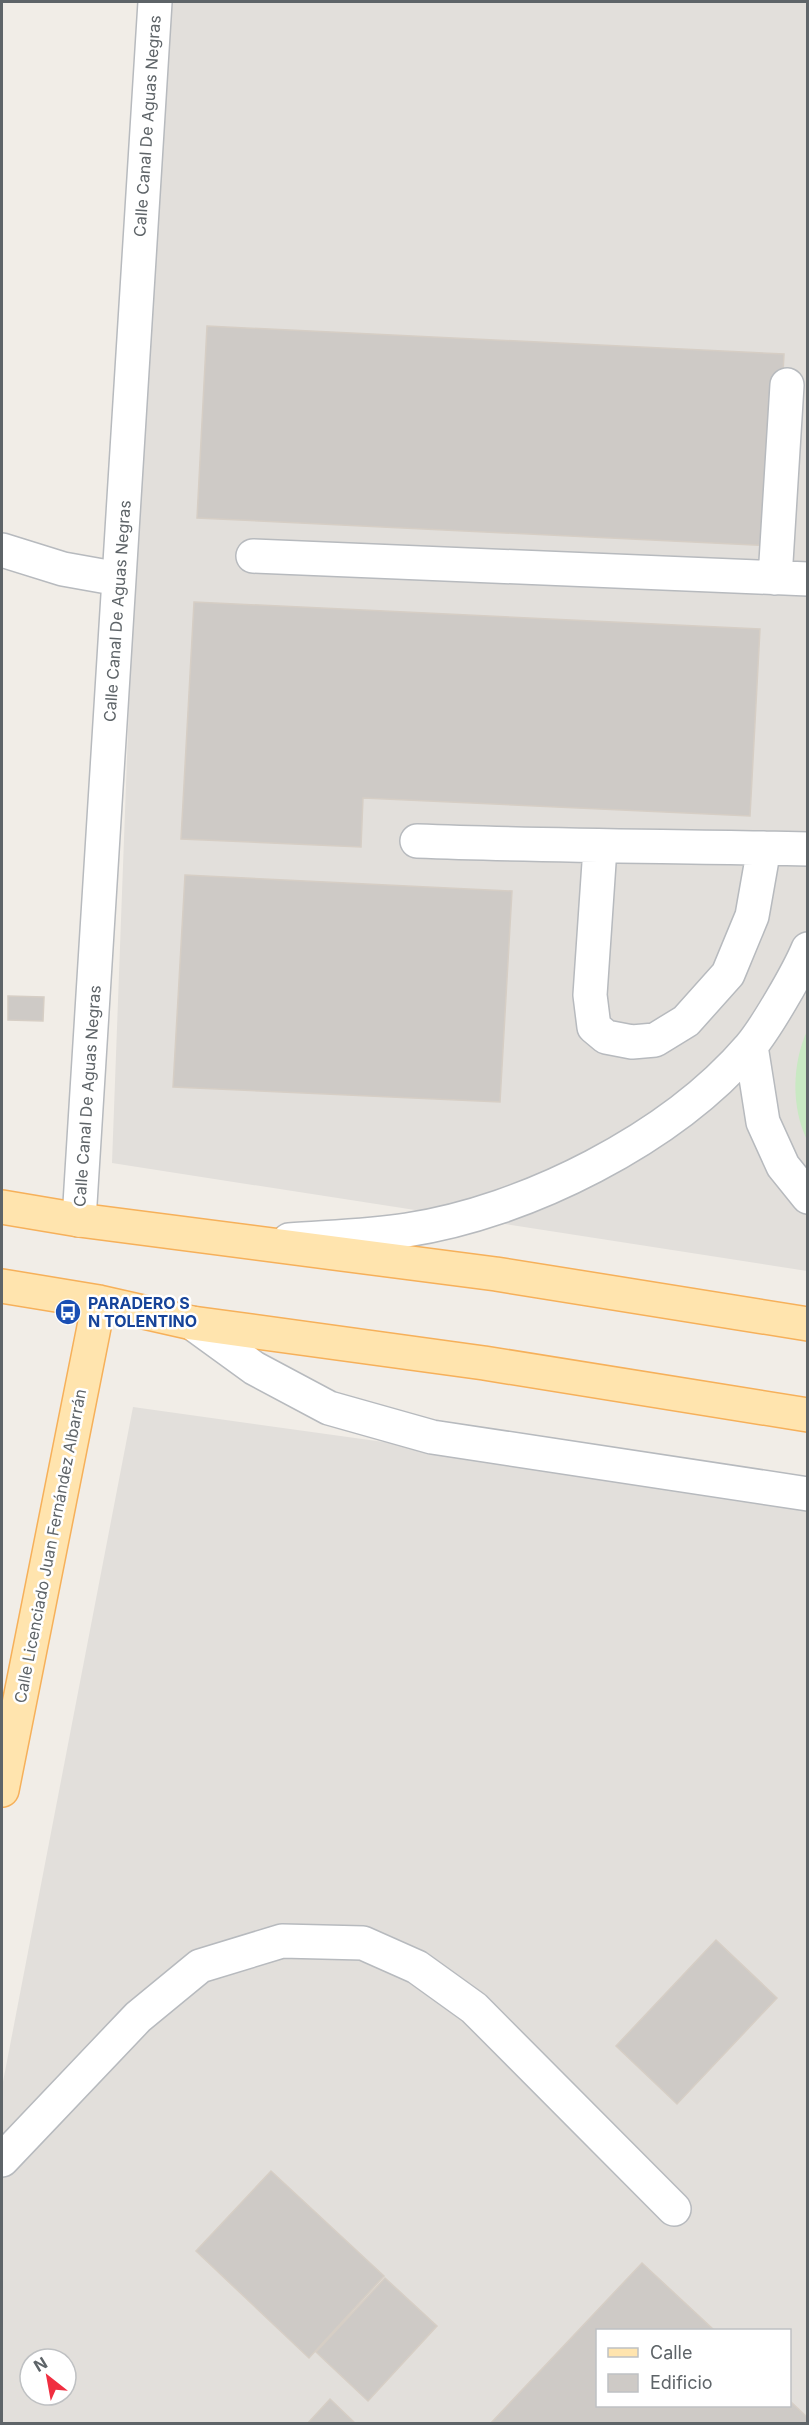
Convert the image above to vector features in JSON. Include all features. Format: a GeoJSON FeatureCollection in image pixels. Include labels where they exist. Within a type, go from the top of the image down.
{"type":"FeatureCollection","features":[{"type":"Feature","properties":{"kind":"main road"},"geometry":{"type":"LineString","coordinates":[[2,1207],[79,1220],[496,1274],[807,1324]]}},
{"type":"Feature","properties":{"kind":"main road"},"geometry":{"type":"LineString","coordinates":[[2,1286],[99,1302],[192,1323],[483,1363],[807,1414]]}},
{"type":"Feature","properties":{"kind":"main road","name":"Calle Licenciado Juan Fernández Albarrán"},"geometry":{"type":"LineString","coordinates":[[2,1790],[99,1302]]}},
{"type":"Feature","properties":{"kind":"street","name":"Calle Canal De Aguas Negras"},"geometry":{"type":"LineString","coordinates":[[79,1220],[155,2]]}},
{"type":"Feature","properties":{"kind":"street"},"geometry":{"type":"LineString","coordinates":[[776,578],[787,385]]}},
{"type":"Feature","properties":{"kind":"street"},"geometry":{"type":"LineString","coordinates":[[2,550],[63,569],[119,579]]}},
{"type":"Feature","properties":{"kind":"street"},"geometry":{"type":"LineString","coordinates":[[253,556],[807,579]]}},
{"type":"Feature","properties":{"kind":"street"},"geometry":{"type":"LineString","coordinates":[[417,842],[600,848],[807,849]]}},
{"type":"Feature","properties":{"kind":"street"},"geometry":{"type":"LineString","coordinates":[[600,848],[590,995],[594,1027],[606,1037],[632,1042],[655,1040],[686,1021],[728,974],[752,916],[765,848]]}},
{"type":"Feature","properties":{"kind":"street"},"geometry":{"type":"LineString","coordinates":[[261,1242],[407,1230],[503,1206],[593,1166],[686,1109],[751,1046],[807,949]]}},
{"type":"Feature","properties":{"kind":"street"},"geometry":{"type":"LineString","coordinates":[[751,1046],[763,1122],[783,1166],[807,1197]]}},
{"type":"Feature","properties":{"kind":"street"},"geometry":{"type":"LineString","coordinates":[[192,1323],[254,1368],[329,1408],[420,1434],[807,1494]]}},
{"type":"Feature","properties":{"kind":"street"},"geometry":{"type":"LineString","coordinates":[[2,2160],[138,2017],[200,1966],[282,1941],[363,1943],[417,1967],[474,2008],[674,2210]]}},
{"type":"Feature","properties":{"kind":"shaded area"},"geometry":{"type":"Polygon","coordinates":[[[155,2],[807,2],[807,1271],[112,1163],[155,2]]]}},
{"type":"Feature","properties":{"kind":"shaded area"},"geometry":{"type":"Polygon","coordinates":[[[133,1407],[807,1501],[807,2423],[2,2423],[2,2087],[133,1407]]]}},
{"type":"Feature","properties":{"kind":"green space"},"geometry":{"type":"Polygon","coordinates":[[[807,1031],[807,1140],[798,1114],[795,1086],[798,1057],[807,1031]]]}},
{"type":"Feature","properties":{"kind":"building"},"geometry":{"type":"Polygon","coordinates":[[[207,326],[784,354],[774,546],[197,518],[207,326]]]}},
{"type":"Feature","properties":{"kind":"building"},"geometry":{"type":"Polygon","coordinates":[[[194,602],[760,629],[750,816],[363,798],[361,847],[181,839],[194,602]]]}},
{"type":"Feature","properties":{"kind":"building"},"geometry":{"type":"Polygon","coordinates":[[[185,875],[512,891],[500,1102],[173,1087],[185,875]]]}},
{"type":"Feature","properties":{"kind":"building"},"geometry":{"type":"Polygon","coordinates":[[[8,996],[44,997],[43,1021],[8,1020],[8,996]]]}},
{"type":"Feature","properties":{"kind":"building"},"geometry":{"type":"Polygon","coordinates":[[[716,1940],[777,1998],[677,2104],[616,2046],[716,1940]]]}},
{"type":"Feature","properties":{"kind":"building"},"geometry":{"type":"Polygon","coordinates":[[[271,2171],[384,2276],[309,2358],[196,2251],[271,2171]]]}},
{"type":"Feature","properties":{"kind":"building"},"geometry":{"type":"Polygon","coordinates":[[[642,2263],[713,2329],[596,2329],[596,2407],[791,2407],[791,2402],[808,2418],[808,2424],[490,2424],[642,2263]]]}},
{"type":"Feature","properties":{"kind":"building"},"geometry":{"type":"Polygon","coordinates":[[[385,2278],[437,2326],[368,2401],[316,2352],[385,2278]]]}},
{"type":"Feature","properties":{"kind":"building"},"geometry":{"type":"Polygon","coordinates":[[[330,2399],[356,2424],[307,2424],[330,2399]]]}},
{"type":"Feature","properties":{"kind":"place","name":"PARADERO S N TOLENTINO"},"geometry":{"type":"Point","coordinates":[68,1312]}}]}
